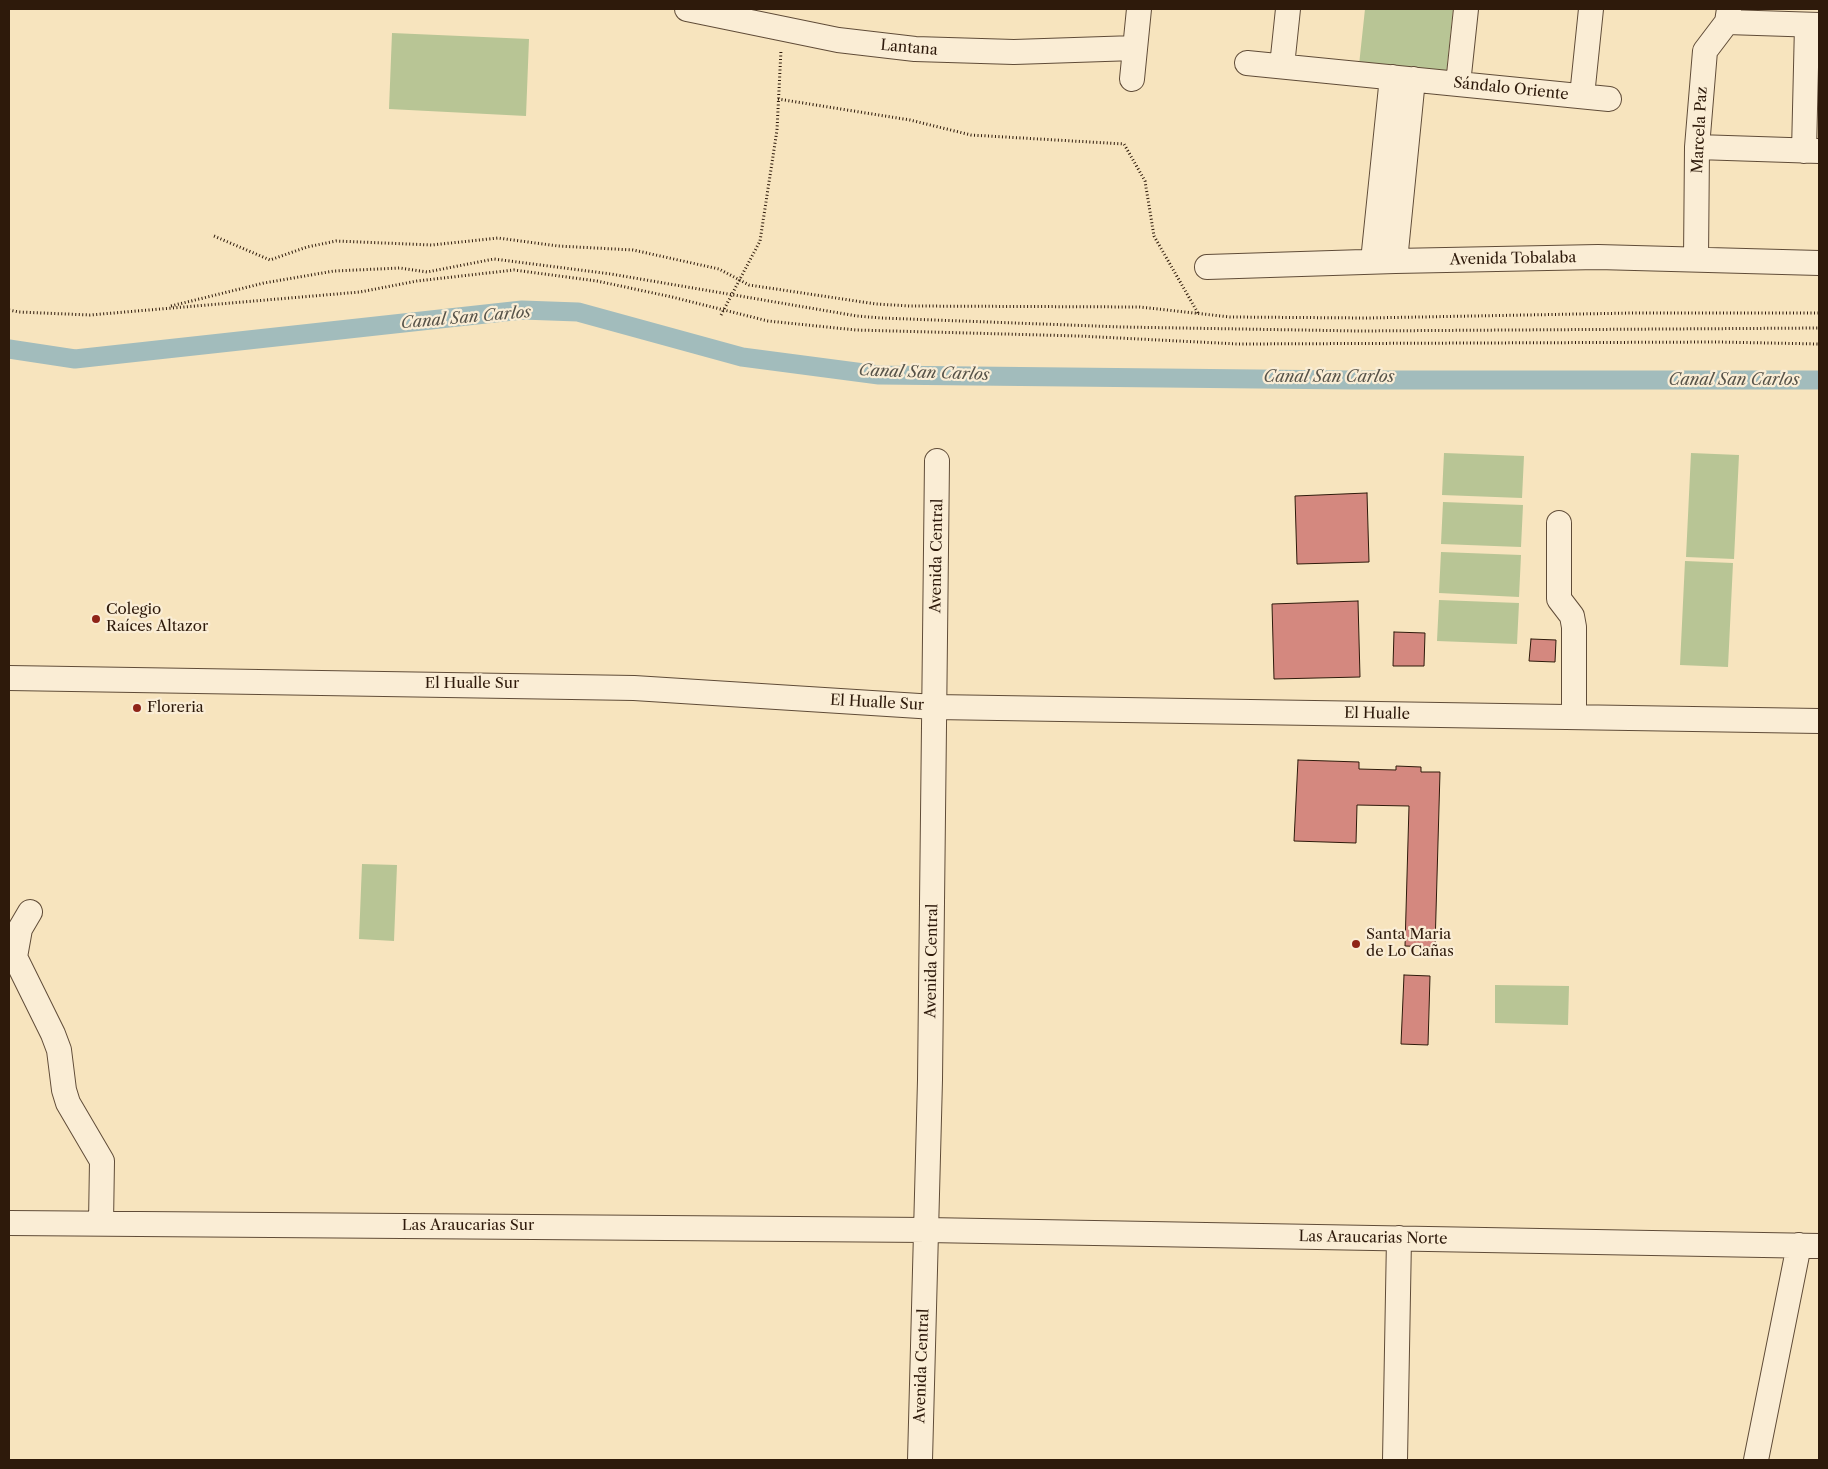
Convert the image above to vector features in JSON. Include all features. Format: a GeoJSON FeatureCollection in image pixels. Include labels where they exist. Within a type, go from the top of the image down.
{"type":"FeatureCollection","features":[{"type":"Feature","properties":{"kind":"street","name":"Lantana"},"geometry":{"type":"LineString","coordinates":[[687,9],[732,14],[782,30],[875,46],[965,52],[1135,48]]}},
{"type":"Feature","properties":{"kind":"street"},"geometry":{"type":"LineString","coordinates":[[1132,79],[1139,9]]}},
{"type":"Feature","properties":{"kind":"street"},"geometry":{"type":"LineString","coordinates":[[1282,66],[1288,9]]}},
{"type":"Feature","properties":{"kind":"street"},"geometry":{"type":"LineString","coordinates":[[1458,84],[1466,9]]}},
{"type":"Feature","properties":{"kind":"street"},"geometry":{"type":"LineString","coordinates":[[1582,96],[1591,9]]}},
{"type":"Feature","properties":{"kind":"street"},"geometry":{"type":"LineString","coordinates":[[1697,147],[1812,151],[1813,25],[1728,15]]}},
{"type":"Feature","properties":{"kind":"street","name":"Marcela Paz"},"geometry":{"type":"LineString","coordinates":[[1696,259],[1697,147],[1706,51],[1728,15]]}},
{"type":"Feature","properties":{"kind":"street","name":"Sándalo Oriente"},"geometry":{"type":"LineString","coordinates":[[1247,63],[1609,99]]}},
{"type":"Feature","properties":{"kind":"street"},"geometry":{"type":"LineString","coordinates":[[1384,261],[1402,78]]}},
{"type":"Feature","properties":{"kind":"street","name":"Avenida Tobalaba"},"geometry":{"type":"LineString","coordinates":[[1207,267],[1598,257],[1819,263]]}},
{"type":"Feature","properties":{"kind":"street","name":"Avenida Central"},"geometry":{"type":"LineString","coordinates":[[920,1460],[927,1230],[937,461]]}},
{"type":"Feature","properties":{"kind":"street"},"geometry":{"type":"LineString","coordinates":[[1559,523],[1558,599],[1572,616],[1574,626],[1574,717]]}},
{"type":"Feature","properties":{"kind":"street","name":"El Hualle Sur"},"geometry":{"type":"LineString","coordinates":[[9,678],[624,687],[935,707]]}},
{"type":"Feature","properties":{"kind":"street","name":"El Hualle"},"geometry":{"type":"LineString","coordinates":[[935,707],[1819,721]]}},
{"type":"Feature","properties":{"kind":"street"},"geometry":{"type":"LineString","coordinates":[[30,912],[20,929],[15,957],[53,1034],[68,1103],[102,1161],[101,1223]]}},
{"type":"Feature","properties":{"kind":"street","name":"Las Araucarias Sur"},"geometry":{"type":"LineString","coordinates":[[9,1223],[927,1230]]}},
{"type":"Feature","properties":{"kind":"street","name":"Las Araucarias Norte"},"geometry":{"type":"LineString","coordinates":[[927,1230],[1809,1246]]}},
{"type":"Feature","properties":{"kind":"street"},"geometry":{"type":"LineString","coordinates":[[1395,1460],[1399,1238]]}},
{"type":"Feature","properties":{"kind":"street"},"geometry":{"type":"LineString","coordinates":[[1756,1460],[1809,1246]]}},
{"type":"Feature","properties":{"kind":"path"},"geometry":{"type":"LineString","coordinates":[[721,315],[760,240],[777,130],[782,30]]}},
{"type":"Feature","properties":{"kind":"path"},"geometry":{"type":"LineString","coordinates":[[778,99],[910,120],[971,135],[1124,144],[1145,181],[1154,236],[1200,315]]}},
{"type":"Feature","properties":{"kind":"path"},"geometry":{"type":"LineString","coordinates":[[214,236],[270,260],[307,247],[336,241],[432,245],[498,238],[558,246],[633,250],[719,269],[749,285],[902,306],[1140,307],[1200,315],[1387,318],[1632,313],[1819,313]]}},
{"type":"Feature","properties":{"kind":"path"},"geometry":{"type":"LineString","coordinates":[[161,308],[264,283],[334,271],[400,268],[427,272],[494,259],[612,274],[857,316],[1112,326],[1360,331],[1819,328]]}},
{"type":"Feature","properties":{"kind":"path"},"geometry":{"type":"LineString","coordinates":[[9,310],[19,312],[90,314],[360,292],[417,281],[514,270],[597,281],[768,321],[856,330],[1079,336],[1238,344],[1708,342],[1819,344]]}},
{"type":"Feature","properties":{"kind":"green space"},"geometry":{"type":"Polygon","coordinates":[[[1365,9],[1453,9],[1446,75],[1359,65],[1365,9]]]}},
{"type":"Feature","properties":{"kind":"green space"},"geometry":{"type":"Polygon","coordinates":[[[392,33],[529,39],[526,116],[389,109],[392,33]]]}},
{"type":"Feature","properties":{"kind":"green space"},"geometry":{"type":"Polygon","coordinates":[[[1444,453],[1524,456],[1522,498],[1442,495],[1444,453]]]}},
{"type":"Feature","properties":{"kind":"green space"},"geometry":{"type":"Polygon","coordinates":[[[1691,453],[1739,455],[1734,559],[1686,557],[1691,453]]]}},
{"type":"Feature","properties":{"kind":"green space"},"geometry":{"type":"Polygon","coordinates":[[[1443,502],[1523,505],[1521,547],[1441,544],[1443,502]]]}},
{"type":"Feature","properties":{"kind":"green space"},"geometry":{"type":"Polygon","coordinates":[[[1441,552],[1521,555],[1519,597],[1439,593],[1441,552]]]}},
{"type":"Feature","properties":{"kind":"green space"},"geometry":{"type":"Polygon","coordinates":[[[1685,561],[1733,563],[1728,667],[1680,665],[1685,561]]]}},
{"type":"Feature","properties":{"kind":"green space"},"geometry":{"type":"Polygon","coordinates":[[[1439,600],[1519,603],[1517,644],[1437,641],[1439,600]]]}},
{"type":"Feature","properties":{"kind":"green space"},"geometry":{"type":"Polygon","coordinates":[[[362,864],[397,865],[394,941],[359,939],[362,864]]]}},
{"type":"Feature","properties":{"kind":"green space"},"geometry":{"type":"Polygon","coordinates":[[[1495,985],[1569,986],[1568,1025],[1495,1023],[1495,985]]]}},
{"type":"Feature","properties":{"kind":"building"},"geometry":{"type":"Polygon","coordinates":[[[1367,493],[1369,562],[1297,564],[1295,496],[1367,493]]]}},
{"type":"Feature","properties":{"kind":"building"},"geometry":{"type":"Polygon","coordinates":[[[1358,601],[1360,677],[1274,679],[1272,604],[1358,601]]]}},
{"type":"Feature","properties":{"kind":"building"},"geometry":{"type":"Polygon","coordinates":[[[1394,632],[1425,633],[1424,666],[1393,666],[1394,632]]]}},
{"type":"Feature","properties":{"kind":"building"},"geometry":{"type":"Polygon","coordinates":[[[1531,639],[1556,640],[1555,662],[1529,661],[1531,639]]]}},
{"type":"Feature","properties":{"kind":"building"},"geometry":{"type":"Polygon","coordinates":[[[1298,760],[1359,762],[1359,769],[1396,770],[1396,766],[1421,767],[1421,772],[1440,772],[1435,947],[1405,946],[1409,806],[1357,805],[1356,843],[1294,841],[1298,760]]]}},
{"type":"Feature","properties":{"kind":"building"},"geometry":{"type":"Polygon","coordinates":[[[1404,975],[1430,976],[1428,1045],[1401,1044],[1404,975]]]}},
{"type":"Feature","properties":{"kind":"waterway","name":"Canal San Carlos"},"geometry":{"type":"LineString","coordinates":[[9,349],[75,359],[522,310],[578,312],[742,357],[879,375],[1352,380],[1819,380]]}},
{"type":"Feature","properties":{"kind":"place","name":"Colegio Raíces Altazor"},"geometry":{"type":"Point","coordinates":[96,619]}},
{"type":"Feature","properties":{"kind":"place","name":"Floreria"},"geometry":{"type":"Point","coordinates":[137,708]}},
{"type":"Feature","properties":{"kind":"place","name":"Santa Maria de Lo Cañas"},"geometry":{"type":"Point","coordinates":[1356,944]}}]}
